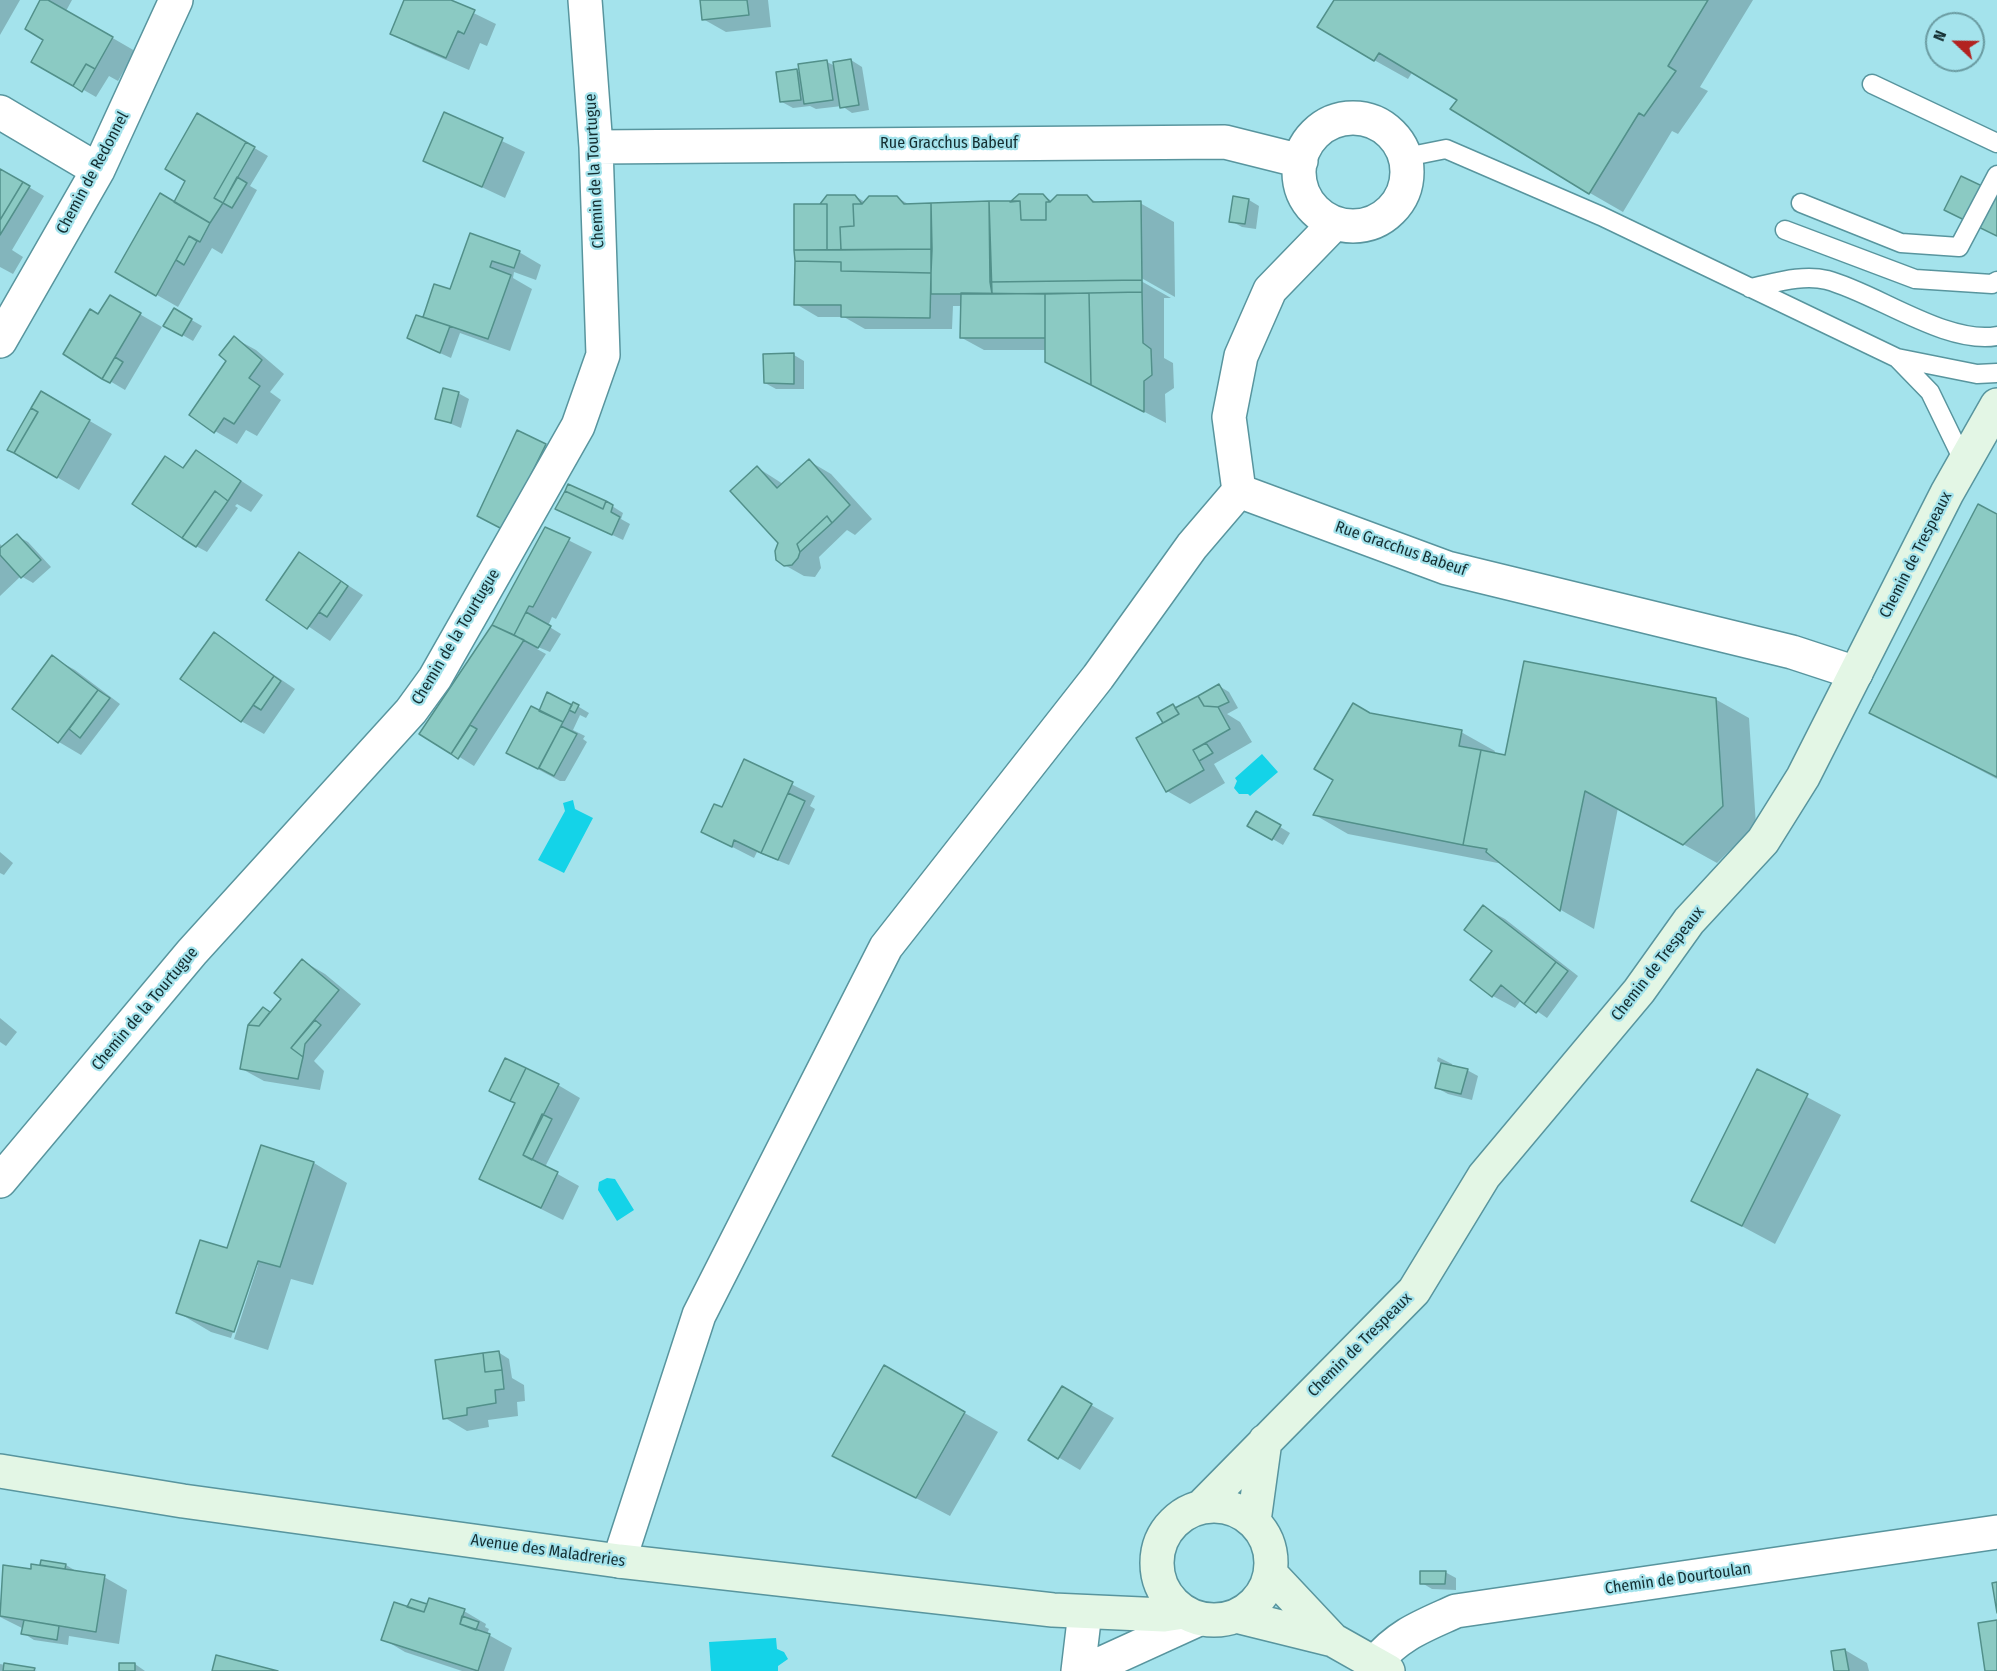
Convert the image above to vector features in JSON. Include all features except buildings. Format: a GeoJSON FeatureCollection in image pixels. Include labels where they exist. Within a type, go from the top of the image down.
{"type":"FeatureCollection","features":[{"type":"Feature","properties":{"kind":"street","name":"Chemin de Redonnel"},"geometry":{"type":"LineString","coordinates":[[0,341],[98,170],[176,0]]}},
{"type":"Feature","properties":{"kind":"street","name":"Chemin de la Tourtugue"},"geometry":{"type":"LineString","coordinates":[[0,1181],[192,952],[411,711],[435,678],[578,426],[603,355],[596,147],[585,0]]}},
{"type":"Feature","properties":{"kind":"street"},"geometry":{"type":"LineString","coordinates":[[0,112],[98,170]]}},
{"type":"Feature","properties":{"kind":"street"},"geometry":{"type":"LineString","coordinates":[[1345,117],[1371,120],[1386,129],[1393,134],[1407,157],[1408,181],[1399,203],[1381,220],[1358,227],[1334,224],[1316,213],[1302,195],[1298,174],[1303,147],[1320,127],[1345,117]]}},
{"type":"Feature","properties":{"kind":"street","name":"Rue Gracchus Babeuf"},"geometry":{"type":"LineString","coordinates":[[596,147],[1225,142],[1301,161]]}},
{"type":"Feature","properties":{"kind":"street"},"geometry":{"type":"LineString","coordinates":[[619,1561],[699,1315],[886,947],[1098,677],[1192,546],[1239,491],[1228,417],[1241,356],[1270,290],[1334,224]]}},
{"type":"Feature","properties":{"kind":"street","name":"Chemin de Trespeaux"},"geometry":{"type":"LineString","coordinates":[[1201,1507],[1414,1291],[1484,1176],[1639,991],[1689,921],[1763,841],[1803,777],[1964,462],[1996,406]]}},
{"type":"Feature","properties":{"kind":"street","name":"Rue Gracchus Babeuf"},"geometry":{"type":"LineString","coordinates":[[1239,491],[1448,568],[1792,652],[1856,672]]}},
{"type":"Feature","properties":{"kind":"street"},"geometry":{"type":"LineString","coordinates":[[1254,1521],[1265,1441]]}},
{"type":"Feature","properties":{"kind":"street","name":"Avenue des Maladreries"},"geometry":{"type":"LineString","coordinates":[[0,1471],[183,1501],[619,1561],[1092,1612],[1191,1615]]}},
{"type":"Feature","properties":{"kind":"street"},"geometry":{"type":"LineString","coordinates":[[1220,1506],[1238,1510],[1254,1521],[1266,1536],[1271,1555],[1271,1574],[1264,1592],[1252,1606],[1236,1617],[1218,1621],[1191,1615],[1173,1603],[1159,1579],[1156,1561],[1161,1542],[1170,1526],[1184,1514],[1201,1507],[1220,1506]]}},
{"type":"Feature","properties":{"kind":"street","name":"Chemin de Dourtoulan"},"geometry":{"type":"LineString","coordinates":[[1382,1667],[1390,1644],[1411,1631],[1456,1611],[1997,1532]]}},
{"type":"Feature","properties":{"kind":"street"},"geometry":{"type":"LineString","coordinates":[[1271,1574],[1333,1640]]}},
{"type":"Feature","properties":{"kind":"street"},"geometry":{"type":"LineString","coordinates":[[1078,1671],[1092,1612],[1159,1579]]}},
{"type":"Feature","properties":{"kind":"street"},"geometry":{"type":"LineString","coordinates":[[1085,1671],[1191,1615]]}},
{"type":"Feature","properties":{"kind":"street"},"geometry":{"type":"LineString","coordinates":[[1236,1617],[1333,1640],[1382,1667]]}},
{"type":"Feature","properties":{"kind":"lane"},"geometry":{"type":"LineString","coordinates":[[1872,84],[1997,143]]}},
{"type":"Feature","properties":{"kind":"lane"},"geometry":{"type":"LineString","coordinates":[[1407,157],[1446,149],[1601,216],[1897,357],[1977,374],[1997,373]]}},
{"type":"Feature","properties":{"kind":"lane"},"geometry":{"type":"LineString","coordinates":[[1801,202],[1900,243],[1959,247],[1997,176]]}},
{"type":"Feature","properties":{"kind":"lane"},"geometry":{"type":"LineString","coordinates":[[1785,230],[1916,279],[1992,284],[1997,281]]}},
{"type":"Feature","properties":{"kind":"lane"},"geometry":{"type":"LineString","coordinates":[[1750,288],[1805,278],[1828,280],[1940,328],[1988,338],[1997,336]]}},
{"type":"Feature","properties":{"kind":"lane"},"geometry":{"type":"LineString","coordinates":[[1897,357],[1929,392],[1964,462]]}},
{"type":"Feature","properties":{"kind":"water"},"geometry":{"type":"Polygon","coordinates":[[[1262,754],[1278,772],[1250,796],[1239,794],[1234,788],[1237,781],[1235,778],[1262,754]]]}},
{"type":"Feature","properties":{"kind":"water"},"geometry":{"type":"Polygon","coordinates":[[[573,800],[575,809],[593,818],[564,873],[538,860],[565,811],[563,803],[573,800]]]}},
{"type":"Feature","properties":{"kind":"water"},"geometry":{"type":"Polygon","coordinates":[[[607,1178],[615,1179],[634,1210],[617,1221],[598,1190],[599,1182],[607,1178]]]}},
{"type":"Feature","properties":{"kind":"water"},"geometry":{"type":"Polygon","coordinates":[[[776,1638],[777,1649],[784,1652],[788,1659],[778,1666],[778,1671],[711,1671],[709,1642],[776,1638]]]}}]}
